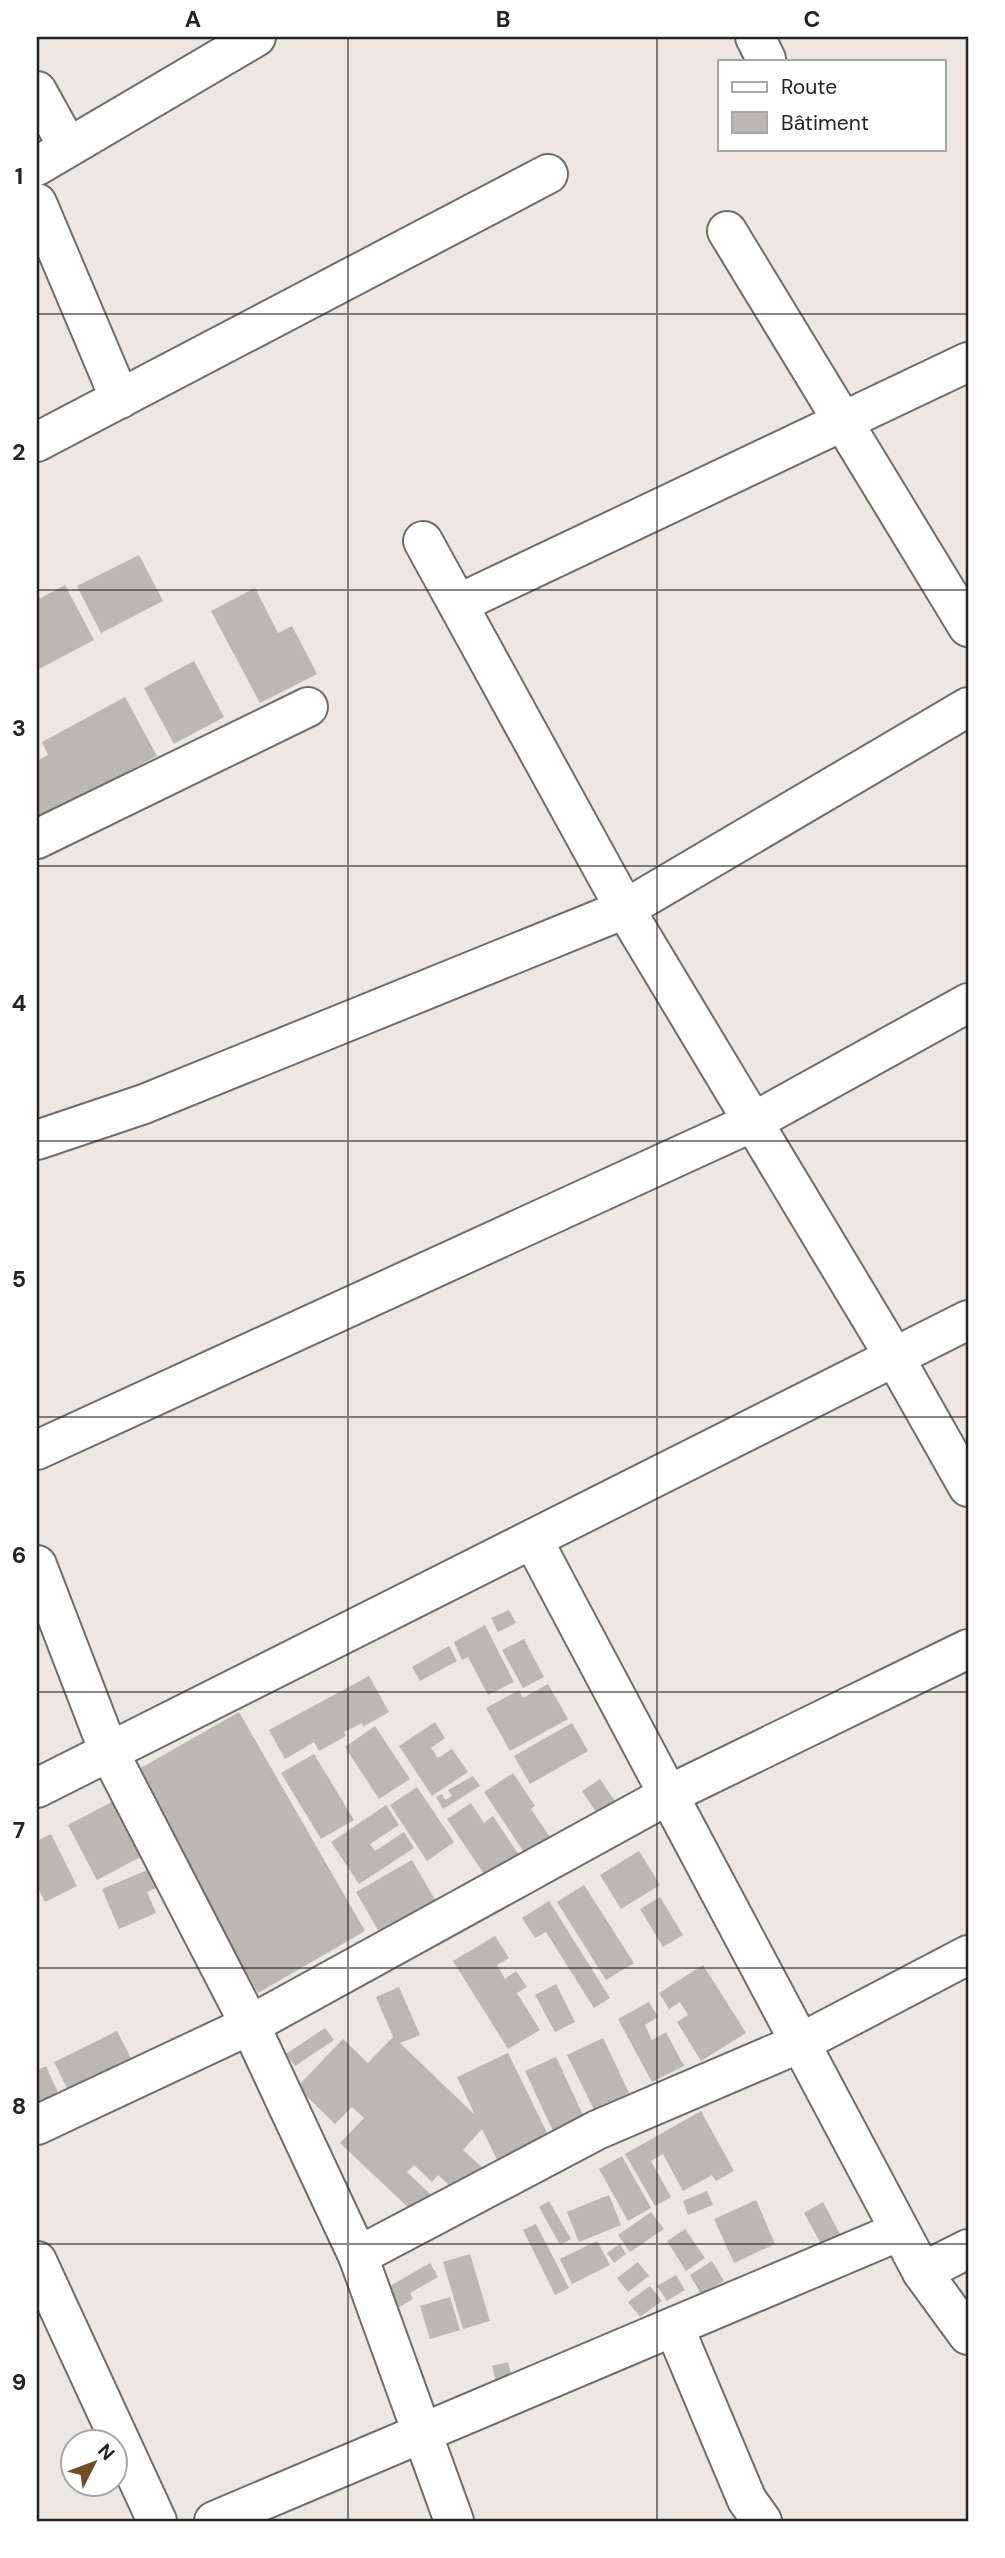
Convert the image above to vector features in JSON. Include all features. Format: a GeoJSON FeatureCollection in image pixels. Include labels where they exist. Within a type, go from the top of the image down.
{"type":"FeatureCollection","features":[{"type":"Feature","properties":{"kind":"street"},"geometry":{"type":"LineString","coordinates":[[37,91],[53,156],[256,37]]}},
{"type":"Feature","properties":{"kind":"street"},"geometry":{"type":"LineString","coordinates":[[37,442],[548,174]]}},
{"type":"Feature","properties":{"kind":"street"},"geometry":{"type":"LineString","coordinates":[[37,203],[120,399]]}},
{"type":"Feature","properties":{"kind":"street"},"geometry":{"type":"LineString","coordinates":[[727,231],[968,628]]}},
{"type":"Feature","properties":{"kind":"street"},"geometry":{"type":"LineString","coordinates":[[458,604],[968,362]]}},
{"type":"Feature","properties":{"kind":"street"},"geometry":{"type":"LineString","coordinates":[[423,541],[625,909],[895,1358],[968,1487]]}},
{"type":"Feature","properties":{"kind":"street"},"geometry":{"type":"LineString","coordinates":[[37,839],[308,707]]}},
{"type":"Feature","properties":{"kind":"street"},"geometry":{"type":"LineString","coordinates":[[37,1140],[144,1104],[625,909],[968,707]]}},
{"type":"Feature","properties":{"kind":"street"},"geometry":{"type":"LineString","coordinates":[[37,1450],[753,1122],[968,1003]]}},
{"type":"Feature","properties":{"kind":"street"},"geometry":{"type":"LineString","coordinates":[[37,1788],[968,1320]]}},
{"type":"Feature","properties":{"kind":"street"},"geometry":{"type":"LineString","coordinates":[[533,1541],[922,2272],[968,2335]]}},
{"type":"Feature","properties":{"kind":"street"},"geometry":{"type":"LineString","coordinates":[[37,1565],[109,1752],[250,2025],[358,2256],[454,2521]]}},
{"type":"Feature","properties":{"kind":"street"},"geometry":{"type":"LineString","coordinates":[[37,2125],[250,2025],[668,1796],[968,1649]]}},
{"type":"Feature","properties":{"kind":"street"},"geometry":{"type":"LineString","coordinates":[[358,2256],[597,2130],[800,2043],[968,1955]]}},
{"type":"Feature","properties":{"kind":"street"},"geometry":{"type":"LineString","coordinates":[[214,2521],[423,2435],[900,2231]]}},
{"type":"Feature","properties":{"kind":"street"},"geometry":{"type":"LineString","coordinates":[[922,2272],[968,2249]]}},
{"type":"Feature","properties":{"kind":"street"},"geometry":{"type":"LineString","coordinates":[[37,2260],[157,2521]]}},
{"type":"Feature","properties":{"kind":"street"},"geometry":{"type":"LineString","coordinates":[[674,2327],[747,2500],[762,2521]]}},
{"type":"Feature","properties":{"kind":"building"},"geometry":{"type":"Polygon","coordinates":[[[139,555],[163,601],[101,633],[77,586],[139,555]]]}},
{"type":"Feature","properties":{"kind":"building"},"geometry":{"type":"Polygon","coordinates":[[[65,585],[94,640],[37,670],[37,600],[65,585]]]}},
{"type":"Feature","properties":{"kind":"building"},"geometry":{"type":"Polygon","coordinates":[[[255,588],[278,633],[292,626],[317,674],[260,703],[211,611],[255,588]]]}},
{"type":"Feature","properties":{"kind":"building"},"geometry":{"type":"Polygon","coordinates":[[[194,661],[224,717],[174,744],[144,688],[194,661]]]}},
{"type":"Feature","properties":{"kind":"building"},"geometry":{"type":"Polygon","coordinates":[[[125,697],[157,756],[37,820],[37,761],[48,755],[42,742],[125,697]]]}},
{"type":"Feature","properties":{"kind":"building"},"geometry":{"type":"Polygon","coordinates":[[[509,1610],[516,1623],[498,1632],[491,1618],[509,1610]]]}},
{"type":"Feature","properties":{"kind":"building"},"geometry":{"type":"Polygon","coordinates":[[[485,1625],[514,1682],[488,1695],[468,1657],[462,1660],[454,1642],[485,1625]]]}},
{"type":"Feature","properties":{"kind":"building"},"geometry":{"type":"Polygon","coordinates":[[[524,1639],[544,1677],[523,1688],[502,1650],[524,1639]]]}},
{"type":"Feature","properties":{"kind":"building"},"geometry":{"type":"Polygon","coordinates":[[[449,1646],[457,1661],[420,1681],[412,1667],[449,1646]]]}},
{"type":"Feature","properties":{"kind":"building"},"geometry":{"type":"Polygon","coordinates":[[[369,1676],[389,1712],[363,1727],[362,1723],[344,1732],[346,1736],[319,1751],[314,1742],[285,1759],[269,1730],[369,1676]]]}},
{"type":"Feature","properties":{"kind":"building"},"geometry":{"type":"Polygon","coordinates":[[[548,1684],[568,1719],[510,1751],[486,1708],[519,1690],[523,1698],[548,1684]]]}},
{"type":"Feature","properties":{"kind":"building"},"geometry":{"type":"Polygon","coordinates":[[[239,1712],[365,1931],[258,1993],[132,1773],[239,1712]]]}},
{"type":"Feature","properties":{"kind":"building"},"geometry":{"type":"Polygon","coordinates":[[[435,1722],[445,1738],[431,1748],[438,1758],[452,1749],[468,1772],[432,1796],[399,1746],[435,1722]]]}},
{"type":"Feature","properties":{"kind":"building"},"geometry":{"type":"Polygon","coordinates":[[[572,1723],[588,1751],[530,1784],[514,1756],[572,1723]]]}},
{"type":"Feature","properties":{"kind":"building"},"geometry":{"type":"Polygon","coordinates":[[[375,1726],[410,1779],[379,1799],[345,1747],[375,1726]]]}},
{"type":"Feature","properties":{"kind":"building"},"geometry":{"type":"Polygon","coordinates":[[[314,1754],[354,1820],[321,1839],[281,1773],[314,1754]]]}},
{"type":"Feature","properties":{"kind":"building"},"geometry":{"type":"Polygon","coordinates":[[[513,1773],[535,1806],[531,1809],[556,1846],[531,1863],[484,1792],[513,1773]]]}},
{"type":"Feature","properties":{"kind":"building"},"geometry":{"type":"Polygon","coordinates":[[[473,1776],[480,1786],[443,1809],[436,1797],[442,1794],[445,1800],[452,1796],[448,1790],[473,1776]]]}},
{"type":"Feature","properties":{"kind":"building"},"geometry":{"type":"Polygon","coordinates":[[[600,1779],[621,1810],[603,1822],[582,1791],[600,1779]]]}},
{"type":"Feature","properties":{"kind":"building"},"geometry":{"type":"Polygon","coordinates":[[[417,1787],[454,1842],[427,1861],[390,1805],[417,1787]]]}},
{"type":"Feature","properties":{"kind":"building"},"geometry":{"type":"Polygon","coordinates":[[[121,1797],[150,1852],[97,1880],[68,1825],[121,1797]]]}},
{"type":"Feature","properties":{"kind":"building"},"geometry":{"type":"Polygon","coordinates":[[[471,1803],[484,1823],[493,1816],[523,1861],[490,1883],[447,1819],[471,1803]]]}},
{"type":"Feature","properties":{"kind":"building"},"geometry":{"type":"Polygon","coordinates":[[[386,1805],[399,1825],[370,1844],[375,1851],[404,1832],[414,1848],[359,1884],[331,1842],[386,1805]]]}},
{"type":"Feature","properties":{"kind":"building"},"geometry":{"type":"Polygon","coordinates":[[[51,1834],[77,1886],[45,1902],[37,1886],[37,1841],[51,1834]]]}},
{"type":"Feature","properties":{"kind":"building"},"geometry":{"type":"Polygon","coordinates":[[[639,1851],[660,1885],[621,1909],[600,1875],[639,1851]]]}},
{"type":"Feature","properties":{"kind":"building"},"geometry":{"type":"Polygon","coordinates":[[[412,1860],[438,1905],[382,1937],[356,1892],[412,1860]]]}},
{"type":"Feature","properties":{"kind":"building"},"geometry":{"type":"Polygon","coordinates":[[[157,1866],[165,1884],[147,1892],[156,1913],[119,1929],[102,1889],[157,1866]]]}},
{"type":"Feature","properties":{"kind":"building"},"geometry":{"type":"Polygon","coordinates":[[[584,1885],[634,1963],[606,1980],[557,1902],[584,1885]]]}},
{"type":"Feature","properties":{"kind":"building"},"geometry":{"type":"Polygon","coordinates":[[[660,1897],[683,1935],[663,1947],[640,1909],[660,1897]]]}},
{"type":"Feature","properties":{"kind":"building"},"geometry":{"type":"Polygon","coordinates":[[[549,1901],[610,1998],[594,2008],[546,1932],[535,1938],[522,1918],[549,1901]]]}},
{"type":"Feature","properties":{"kind":"building"},"geometry":{"type":"Polygon","coordinates":[[[495,1936],[509,1958],[497,1965],[505,1979],[516,1971],[527,1987],[517,1993],[540,2030],[508,2049],[453,1961],[495,1936]]]}},
{"type":"Feature","properties":{"kind":"building"},"geometry":{"type":"Polygon","coordinates":[[[703,1965],[746,2033],[701,2061],[677,2022],[688,2015],[680,2002],[669,2009],[659,1993],[703,1965]]]}},
{"type":"Feature","properties":{"kind":"building"},"geometry":{"type":"Polygon","coordinates":[[[556,1984],[575,2022],[555,2032],[535,1995],[556,1984]]]}},
{"type":"Feature","properties":{"kind":"building"},"geometry":{"type":"Polygon","coordinates":[[[399,1987],[420,2035],[400,2043],[475,2115],[457,2077],[508,2053],[556,2151],[505,2176],[482,2129],[463,2150],[487,2172],[463,2198],[438,2175],[432,2182],[414,2165],[407,2172],[449,2212],[432,2230],[340,2143],[364,2118],[352,2107],[335,2124],[297,2087],[343,2039],[368,2063],[393,2037],[376,1997],[399,1987]]]}},
{"type":"Feature","properties":{"kind":"building"},"geometry":{"type":"Polygon","coordinates":[[[649,2002],[658,2017],[645,2025],[652,2040],[666,2032],[684,2066],[652,2082],[618,2019],[649,2002]]]}},
{"type":"Feature","properties":{"kind":"building"},"geometry":{"type":"Polygon","coordinates":[[[325,2028],[334,2040],[295,2066],[286,2054],[325,2028]]]}},
{"type":"Feature","properties":{"kind":"building"},"geometry":{"type":"Polygon","coordinates":[[[117,2031],[134,2064],[71,2096],[54,2062],[117,2031]]]}},
{"type":"Feature","properties":{"kind":"building"},"geometry":{"type":"Polygon","coordinates":[[[603,2038],[629,2093],[594,2110],[567,2055],[603,2038]]]}},
{"type":"Feature","properties":{"kind":"building"},"geometry":{"type":"Polygon","coordinates":[[[556,2057],[591,2132],[560,2146],[525,2071],[556,2057]]]}},
{"type":"Feature","properties":{"kind":"building"},"geometry":{"type":"Polygon","coordinates":[[[46,2066],[63,2104],[37,2116],[37,2070],[46,2066]]]}},
{"type":"Feature","properties":{"kind":"building"},"geometry":{"type":"Polygon","coordinates":[[[701,2111],[734,2171],[716,2181],[712,2175],[683,2191],[663,2154],[651,2161],[671,2197],[655,2206],[625,2154],[701,2111]]]}},
{"type":"Feature","properties":{"kind":"building"},"geometry":{"type":"Polygon","coordinates":[[[622,2156],[651,2208],[628,2221],[599,2169],[622,2156]]]}},
{"type":"Feature","properties":{"kind":"building"},"geometry":{"type":"Polygon","coordinates":[[[707,2191],[713,2205],[688,2215],[683,2201],[707,2191]]]}},
{"type":"Feature","properties":{"kind":"building"},"geometry":{"type":"Polygon","coordinates":[[[609,2195],[621,2225],[579,2242],[567,2212],[609,2195]]]}},
{"type":"Feature","properties":{"kind":"building"},"geometry":{"type":"Polygon","coordinates":[[[756,2200],[775,2244],[734,2263],[714,2219],[756,2200]]]}},
{"type":"Feature","properties":{"kind":"building"},"geometry":{"type":"Polygon","coordinates":[[[549,2201],[571,2239],[560,2245],[539,2207],[549,2201]]]}},
{"type":"Feature","properties":{"kind":"building"},"geometry":{"type":"Polygon","coordinates":[[[823,2202],[840,2234],[821,2244],[804,2213],[823,2202]]]}},
{"type":"Feature","properties":{"kind":"building"},"geometry":{"type":"Polygon","coordinates":[[[651,2212],[664,2229],[630,2252],[618,2235],[651,2212]]]}},
{"type":"Feature","properties":{"kind":"building"},"geometry":{"type":"Polygon","coordinates":[[[536,2224],[569,2288],[555,2295],[523,2230],[536,2224]]]}},
{"type":"Feature","properties":{"kind":"building"},"geometry":{"type":"Polygon","coordinates":[[[685,2229],[705,2258],[686,2271],[667,2241],[685,2229]]]}},
{"type":"Feature","properties":{"kind":"building"},"geometry":{"type":"Polygon","coordinates":[[[597,2241],[610,2265],[572,2284],[560,2259],[597,2241]]]}},
{"type":"Feature","properties":{"kind":"building"},"geometry":{"type":"Polygon","coordinates":[[[620,2244],[626,2254],[614,2263],[607,2253],[620,2244]]]}},
{"type":"Feature","properties":{"kind":"building"},"geometry":{"type":"Polygon","coordinates":[[[470,2254],[490,2321],[463,2329],[443,2262],[470,2254]]]}},
{"type":"Feature","properties":{"kind":"building"},"geometry":{"type":"Polygon","coordinates":[[[712,2261],[724,2281],[701,2294],[690,2275],[712,2261]]]}},
{"type":"Feature","properties":{"kind":"building"},"geometry":{"type":"Polygon","coordinates":[[[638,2262],[649,2276],[628,2292],[617,2278],[638,2262]]]}},
{"type":"Feature","properties":{"kind":"building"},"geometry":{"type":"Polygon","coordinates":[[[430,2263],[438,2277],[410,2293],[413,2299],[381,2318],[369,2298],[430,2263]]]}},
{"type":"Feature","properties":{"kind":"building"},"geometry":{"type":"Polygon","coordinates":[[[676,2275],[685,2290],[667,2301],[657,2286],[676,2275]]]}},
{"type":"Feature","properties":{"kind":"building"},"geometry":{"type":"Polygon","coordinates":[[[650,2286],[662,2301],[640,2317],[628,2302],[650,2286]]]}},
{"type":"Feature","properties":{"kind":"building"},"geometry":{"type":"Polygon","coordinates":[[[450,2297],[460,2330],[430,2339],[420,2306],[450,2297]]]}},
{"type":"Feature","properties":{"kind":"building"},"geometry":{"type":"Polygon","coordinates":[[[508,2362],[513,2382],[497,2386],[492,2366],[508,2362]]]}}]}
